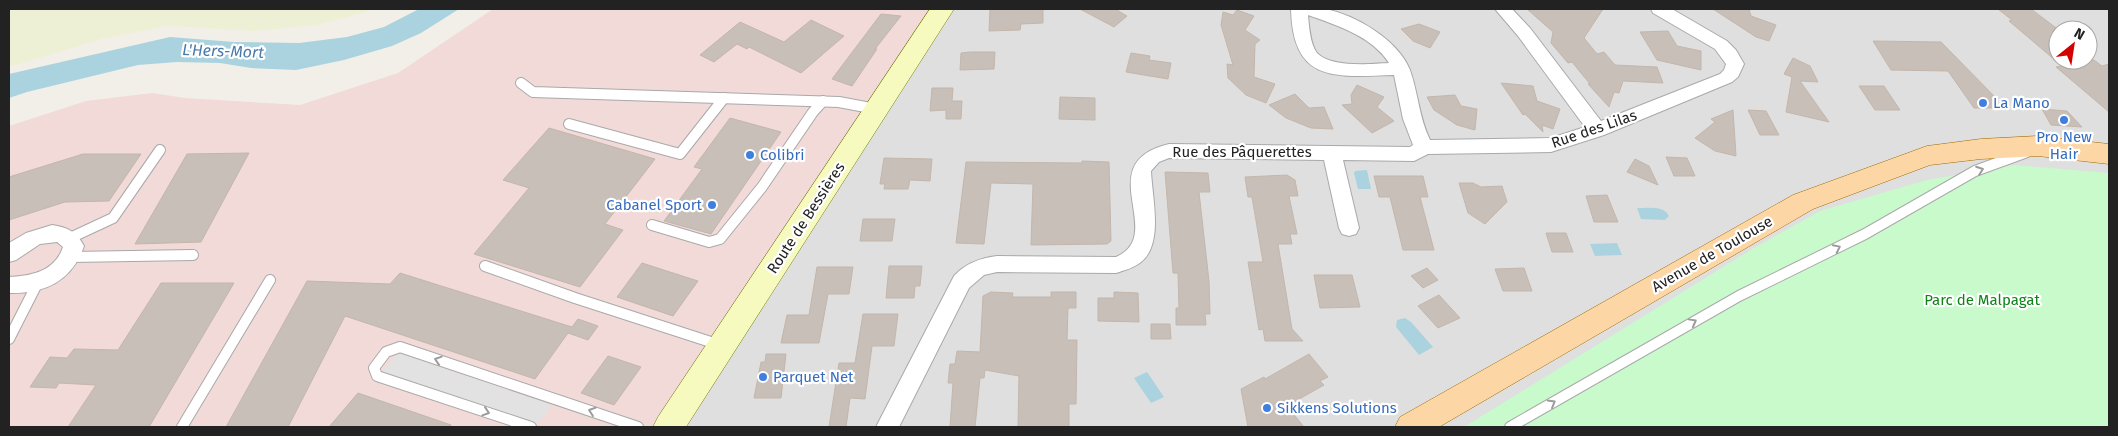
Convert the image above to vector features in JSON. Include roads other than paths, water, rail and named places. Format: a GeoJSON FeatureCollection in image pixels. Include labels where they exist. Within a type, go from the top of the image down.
{"type":"FeatureCollection","features":[{"type":"Feature","properties":{"kind":"main road","name":"Route de Bessières"},"geometry":{"type":"LineString","coordinates":[[669,427],[720,345],[776,264],[942,9]]}},
{"type":"Feature","properties":{"kind":"main road","name":"Avenue de Toulouse"},"geometry":{"type":"LineString","coordinates":[[1411,427],[1803,202],[1927,156],[2038,146],[2109,154]]}},
{"type":"Feature","properties":{"kind":"street"},"geometry":{"type":"LineString","coordinates":[[1299,9],[1307,50],[1311,57],[1318,62],[1328,67],[1401,70]]}},
{"type":"Feature","properties":{"kind":"street"},"geometry":{"type":"LineString","coordinates":[[1308,9],[1370,36],[1385,46],[1394,56],[1401,70],[1416,134],[1424,147]]}},
{"type":"Feature","properties":{"kind":"street"},"geometry":{"type":"LineString","coordinates":[[1503,9],[1524,32],[1597,130]]}},
{"type":"Feature","properties":{"kind":"street","name":"Rue des Lilas"},"geometry":{"type":"LineString","coordinates":[[1424,147],[1551,145],[1597,130],[1726,78],[1732,73],[1735,64],[1730,54],[1721,45],[1659,9]]}},
{"type":"Feature","properties":{"kind":"street","name":"Rue des Pâquerettes"},"geometry":{"type":"LineString","coordinates":[[887,427],[961,282],[969,273],[980,267],[997,264],[1116,265],[1130,261],[1138,253],[1143,245],[1145,236],[1141,171],[1145,162],[1155,154],[1169,150],[1414,154],[1424,147]]}},
{"type":"Feature","properties":{"kind":"street"},"geometry":{"type":"LineString","coordinates":[[1332,152],[1350,228]]}},
{"type":"Feature","properties":{"kind":"street"},"geometry":{"type":"LineString","coordinates":[[9,254],[18,245],[43,235],[63,234],[71,248],[63,268],[38,282],[24,286],[9,285]]}},
{"type":"Feature","properties":{"kind":"lane"},"geometry":{"type":"LineString","coordinates":[[521,83],[533,92],[839,102],[876,109]]}},
{"type":"Feature","properties":{"kind":"lane"},"geometry":{"type":"LineString","coordinates":[[569,124],[680,154],[724,98]]}},
{"type":"Feature","properties":{"kind":"lane"},"geometry":{"type":"LineString","coordinates":[[652,225],[708,242],[720,239],[762,187],[813,112],[823,102]]}},
{"type":"Feature","properties":{"kind":"lane"},"geometry":{"type":"LineString","coordinates":[[1510,427],[1739,296],[1865,234],[1975,171],[2014,158],[2038,146]]}},
{"type":"Feature","properties":{"kind":"lane"},"geometry":{"type":"LineString","coordinates":[[71,248],[113,218],[160,150]]}},
{"type":"Feature","properties":{"kind":"lane"},"geometry":{"type":"LineString","coordinates":[[71,248],[193,255]]}},
{"type":"Feature","properties":{"kind":"lane"},"geometry":{"type":"LineString","coordinates":[[485,266],[575,298],[720,345]]}},
{"type":"Feature","properties":{"kind":"lane"},"geometry":{"type":"LineString","coordinates":[[182,427],[270,280]]}},
{"type":"Feature","properties":{"kind":"lane"},"geometry":{"type":"LineString","coordinates":[[9,339],[38,282]]}},
{"type":"Feature","properties":{"kind":"lane"},"geometry":{"type":"LineString","coordinates":[[531,427],[377,376],[374,368],[386,352],[400,347],[638,427]]}},
{"type":"Feature","properties":{"kind":"water","name":"L'Hers-Mort"},"geometry":{"type":"Polygon","coordinates":[[[419,9],[459,9],[421,33],[392,46],[344,60],[296,70],[251,68],[220,63],[177,62],[138,65],[9,98],[9,74],[170,37],[234,42],[299,43],[347,37],[384,27],[419,9]]]}},
{"type":"Feature","properties":{"kind":"water"},"geometry":{"type":"Polygon","coordinates":[[[1367,170],[1371,189],[1358,189],[1354,173],[1355,171],[1367,170]]]}},
{"type":"Feature","properties":{"kind":"water"},"geometry":{"type":"Polygon","coordinates":[[[1637,208],[1663,210],[1669,216],[1665,220],[1641,219],[1637,208]]]}},
{"type":"Feature","properties":{"kind":"water"},"geometry":{"type":"Polygon","coordinates":[[[1617,243],[1622,255],[1595,256],[1590,244],[1617,243]]]}},
{"type":"Feature","properties":{"kind":"water"},"geometry":{"type":"Polygon","coordinates":[[[1405,318],[1411,322],[1433,347],[1419,355],[1396,327],[1397,320],[1405,318]]]}},
{"type":"Feature","properties":{"kind":"water"},"geometry":{"type":"Polygon","coordinates":[[[1147,372],[1164,397],[1151,403],[1134,378],[1147,372]]]}},
{"type":"Feature","properties":{"kind":"place","name":"La Mano"},"geometry":{"type":"Point","coordinates":[1983,103]}},
{"type":"Feature","properties":{"kind":"place","name":"Pro New Hair"},"geometry":{"type":"Point","coordinates":[2064,120]}},
{"type":"Feature","properties":{"kind":"place","name":"Colibri"},"geometry":{"type":"Point","coordinates":[750,155]}},
{"type":"Feature","properties":{"kind":"place","name":"Cabanel Sport"},"geometry":{"type":"Point","coordinates":[712,205]}},
{"type":"Feature","properties":{"kind":"place","name":"Parquet Net"},"geometry":{"type":"Point","coordinates":[763,377]}},
{"type":"Feature","properties":{"kind":"place","name":"Sikkens Solutions"},"geometry":{"type":"Point","coordinates":[1267,408]}},
{"type":"Feature","properties":{"kind":"park label","name":"Parc de Malpagat"},"geometry":{"type":"Point","coordinates":[1982,300]}}]}
